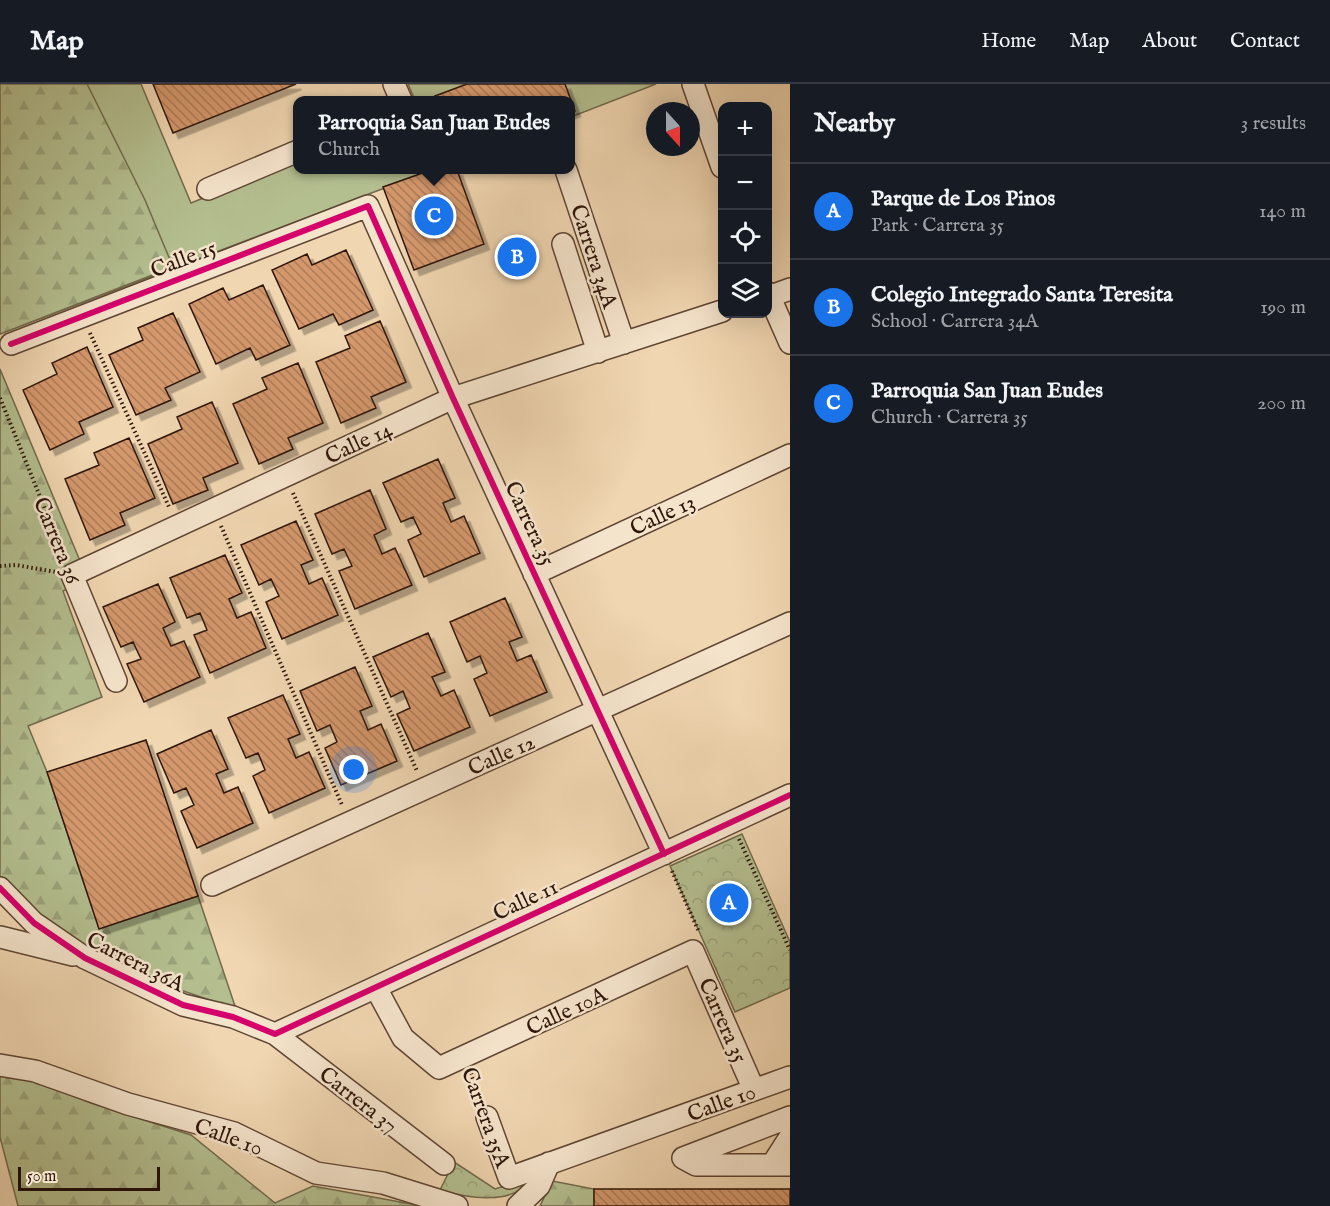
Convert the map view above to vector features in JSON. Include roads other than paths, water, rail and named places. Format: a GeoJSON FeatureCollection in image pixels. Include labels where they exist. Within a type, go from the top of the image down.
{"type":"FeatureCollection","features":[{"type":"Feature","properties":{"kind":"street"},"geometry":{"type":"LineString","coordinates":[[693,84],[719,156]]}},
{"type":"Feature","properties":{"kind":"street"},"geometry":{"type":"LineString","coordinates":[[208,189],[293,153]]}},
{"type":"Feature","properties":{"kind":"street","name":"Carrera 34A"},"geometry":{"type":"LineString","coordinates":[[567,174],[624,344]]}},
{"type":"Feature","properties":{"kind":"street","name":"Calle 15"},"geometry":{"type":"LineString","coordinates":[[11,344],[368,206]]}},
{"type":"Feature","properties":{"kind":"street","name":"Carrera 35"},"geometry":{"type":"LineString","coordinates":[[368,206],[453,398],[664,854]]}},
{"type":"Feature","properties":{"kind":"street"},"geometry":{"type":"LineString","coordinates":[[563,244],[598,352]]}},
{"type":"Feature","properties":{"kind":"street"},"geometry":{"type":"LineString","coordinates":[[772,294],[790,289]]}},
{"type":"Feature","properties":{"kind":"street"},"geometry":{"type":"LineString","coordinates":[[772,304],[790,343]]}},
{"type":"Feature","properties":{"kind":"street","name":"Calle 14"},"geometry":{"type":"LineString","coordinates":[[72,575],[453,398],[718,313]]}},
{"type":"Feature","properties":{"kind":"street","name":"Calle 13"},"geometry":{"type":"LineString","coordinates":[[534,574],[790,455]]}},
{"type":"Feature","properties":{"kind":"street","name":"Carrera 36"},"geometry":{"type":"LineString","coordinates":[[72,575],[116,681]]}},
{"type":"Feature","properties":{"kind":"street","name":"Calle 12"},"geometry":{"type":"LineString","coordinates":[[212,885],[790,623]]}},
{"type":"Feature","properties":{"kind":"street","name":"Calle 11"},"geometry":{"type":"LineString","coordinates":[[275,1034],[790,795]]}},
{"type":"Feature","properties":{"kind":"street","name":"Carrera 36A"},"geometry":{"type":"LineString","coordinates":[[0,888],[34,923],[86,958],[183,1005],[233,1017],[275,1034]]}},
{"type":"Feature","properties":{"kind":"street"},"geometry":{"type":"LineString","coordinates":[[0,937],[86,958]]}},
{"type":"Feature","properties":{"kind":"street","name":"Carrera 35"},"geometry":{"type":"LineString","coordinates":[[693,951],[754,1090]]}},
{"type":"Feature","properties":{"kind":"street","name":"Calle 10A"},"geometry":{"type":"LineString","coordinates":[[376,987],[403,1038],[439,1068],[693,951]]}},
{"type":"Feature","properties":{"kind":"street","name":"Carrera 37"},"geometry":{"type":"LineString","coordinates":[[275,1034],[444,1164]]}},
{"type":"Feature","properties":{"kind":"street","name":"Calle 10"},"geometry":{"type":"LineString","coordinates":[[0,1065],[35,1071],[128,1104],[234,1133],[316,1173],[383,1183],[457,1206]]}},
{"type":"Feature","properties":{"kind":"street","name":"Calle 10"},"geometry":{"type":"LineString","coordinates":[[509,1178],[790,1077]]}},
{"type":"Feature","properties":{"kind":"street","name":"Carrera 35A"},"geometry":{"type":"LineString","coordinates":[[487,1117],[509,1178]]}},
{"type":"Feature","properties":{"kind":"street"},"geometry":{"type":"LineString","coordinates":[[790,1117],[683,1158],[692,1165],[781,1165],[790,1137]]}},
{"type":"Feature","properties":{"kind":"street"},"geometry":{"type":"LineString","coordinates":[[518,1206],[539,1186],[549,1163]]}},
{"type":"Feature","properties":{"kind":"place","name":"Parroquia San Juan Eudes"},"geometry":{"type":"Point","coordinates":[434,216]}},
{"type":"Feature","properties":{"kind":"place","name":"Colegio Integrado Santa Teresita"},"geometry":{"type":"Point","coordinates":[517,257]}},
{"type":"Feature","properties":{"kind":"place","name":"Parque de Los Pinos"},"geometry":{"type":"Point","coordinates":[729,903]}}]}
